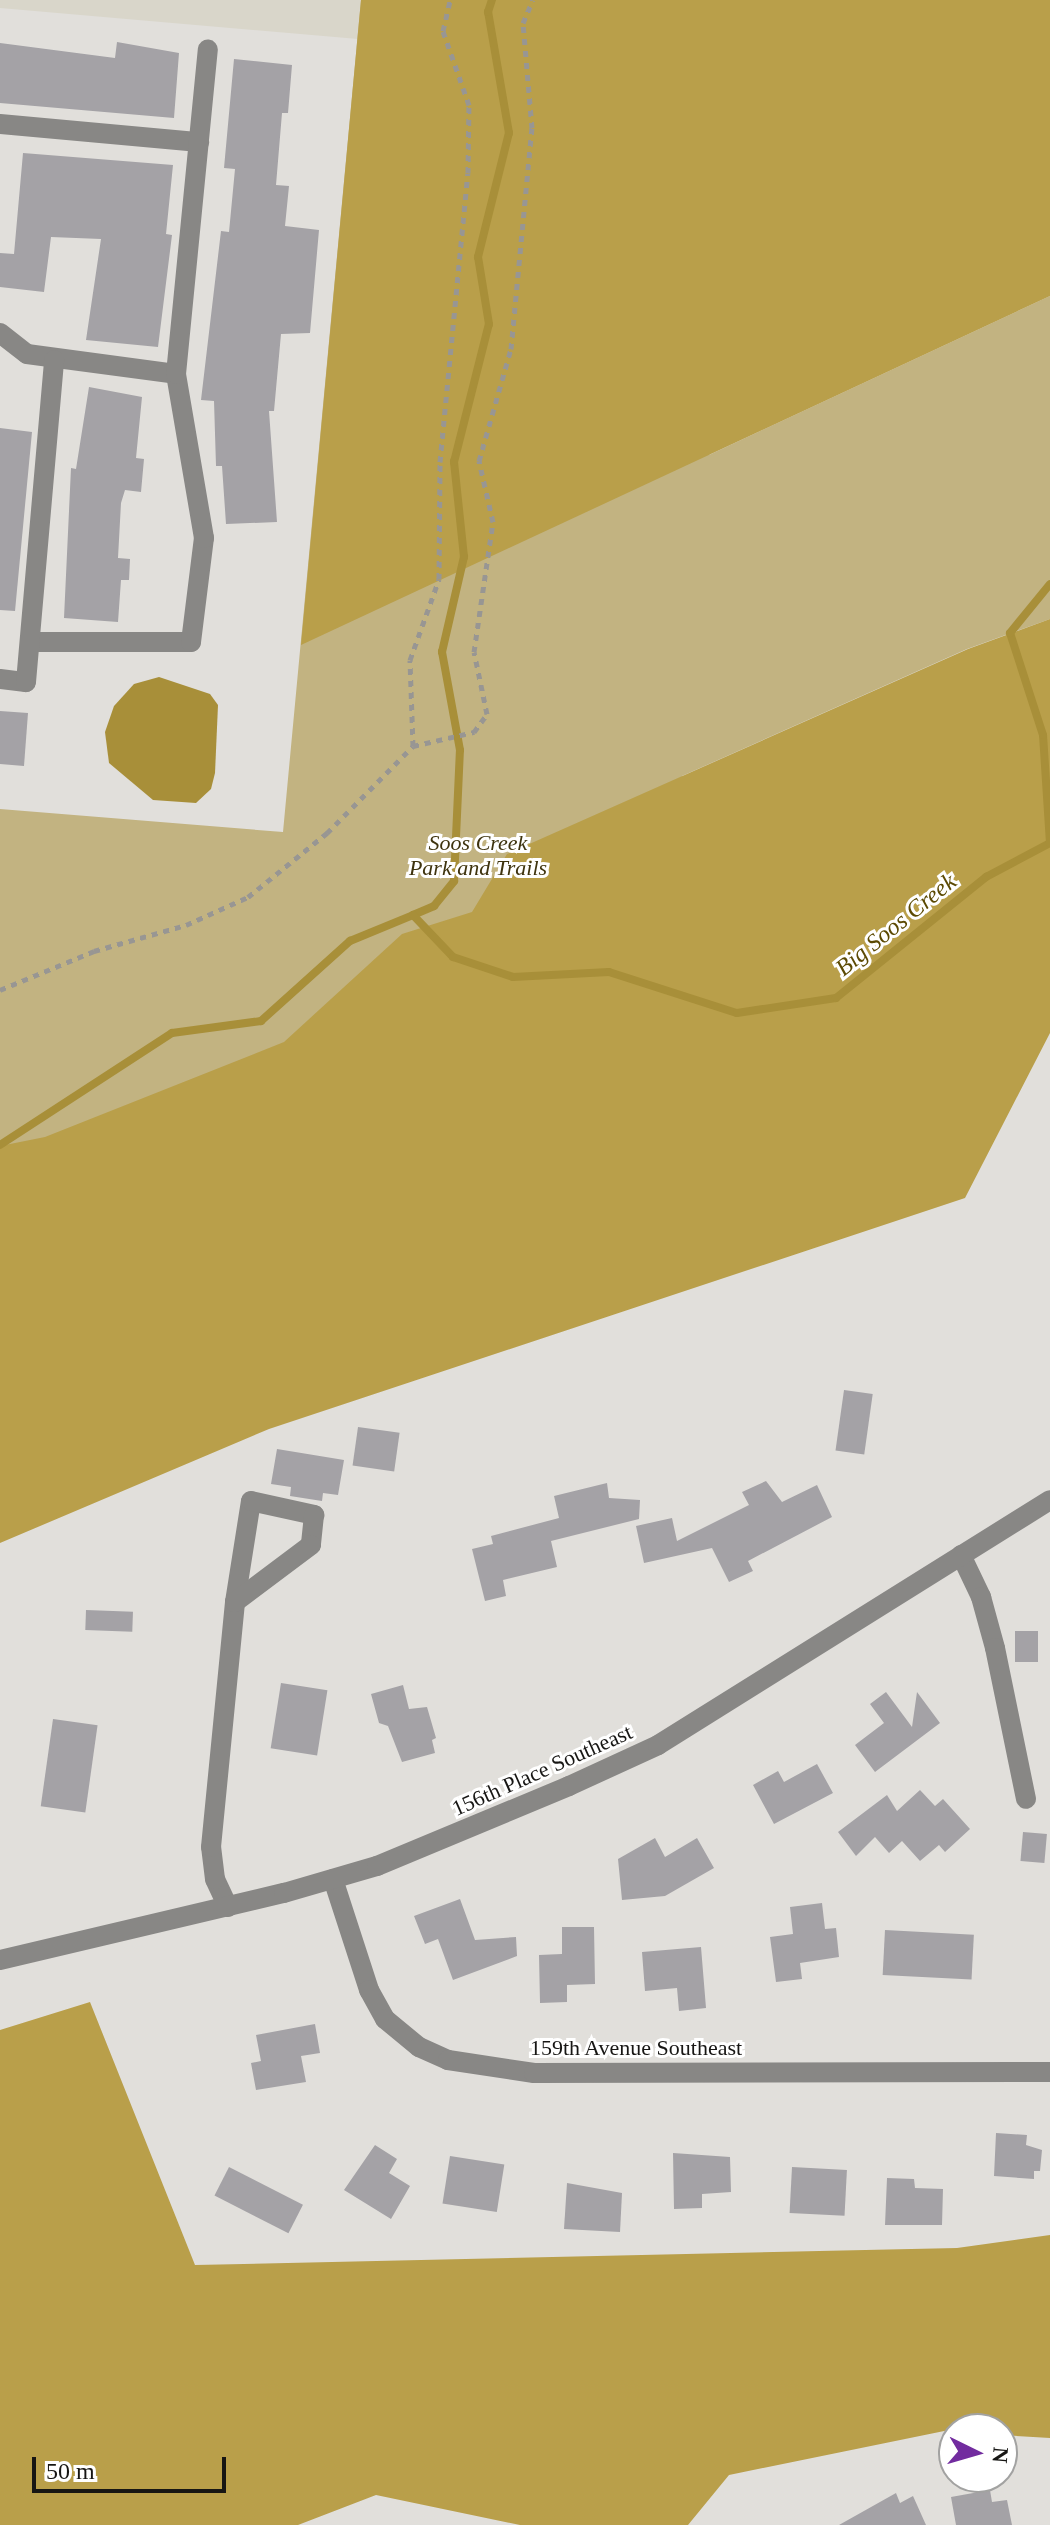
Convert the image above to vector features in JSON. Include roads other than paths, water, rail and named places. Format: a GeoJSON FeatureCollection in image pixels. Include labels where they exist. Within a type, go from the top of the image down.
{"type":"FeatureCollection","features":[{"type":"Feature","properties":{"kind":"street"},"geometry":{"type":"LineString","coordinates":[[30,642],[191,642],[204,538],[176,374],[208,50]]}},
{"type":"Feature","properties":{"kind":"street"},"geometry":{"type":"LineString","coordinates":[[0,124],[199,142]]}},
{"type":"Feature","properties":{"kind":"street"},"geometry":{"type":"LineString","coordinates":[[0,333],[27,354],[176,374]]}},
{"type":"Feature","properties":{"kind":"street"},"geometry":{"type":"LineString","coordinates":[[0,679],[26,682],[54,360]]}},
{"type":"Feature","properties":{"kind":"street","name":"156th Place Southeast"},"geometry":{"type":"LineString","coordinates":[[0,1960],[228,1907],[333,1879],[421,1849],[658,1745],[1050,1500]]}},
{"type":"Feature","properties":{"kind":"street"},"geometry":{"type":"LineString","coordinates":[[228,1907],[215,1879],[211,1847],[235,1602],[251,1501],[314,1515],[311,1545],[235,1602]]}},
{"type":"Feature","properties":{"kind":"street"},"geometry":{"type":"LineString","coordinates":[[961,1555],[981,1597],[995,1648],[1026,1799]]}},
{"type":"Feature","properties":{"kind":"street","name":"159th Avenue Southeast"},"geometry":{"type":"LineString","coordinates":[[333,1879],[369,1990],[385,2019],[419,2047],[448,2060],[534,2073],[1050,2072]]}},
{"type":"Feature","properties":{"kind":"waterway"},"geometry":{"type":"LineString","coordinates":[[413,915],[434,906],[454,881],[460,750],[442,652],[464,557],[454,462],[489,324],[478,257],[509,133],[488,12],[492,0]]}},
{"type":"Feature","properties":{"kind":"waterway","name":"Big Soos Creek"},"geometry":{"type":"LineString","coordinates":[[0,1145],[172,1033],[261,1021],[350,941],[413,915],[453,957],[513,977],[609,972],[737,1013],[836,998],[986,877],[1050,843],[1043,735],[1010,633],[1050,584]]}},
{"type":"Feature","properties":{"kind":"park label","name":"Soos Creek Park and Trails"},"geometry":{"type":"Point","coordinates":[478,854]}}]}
